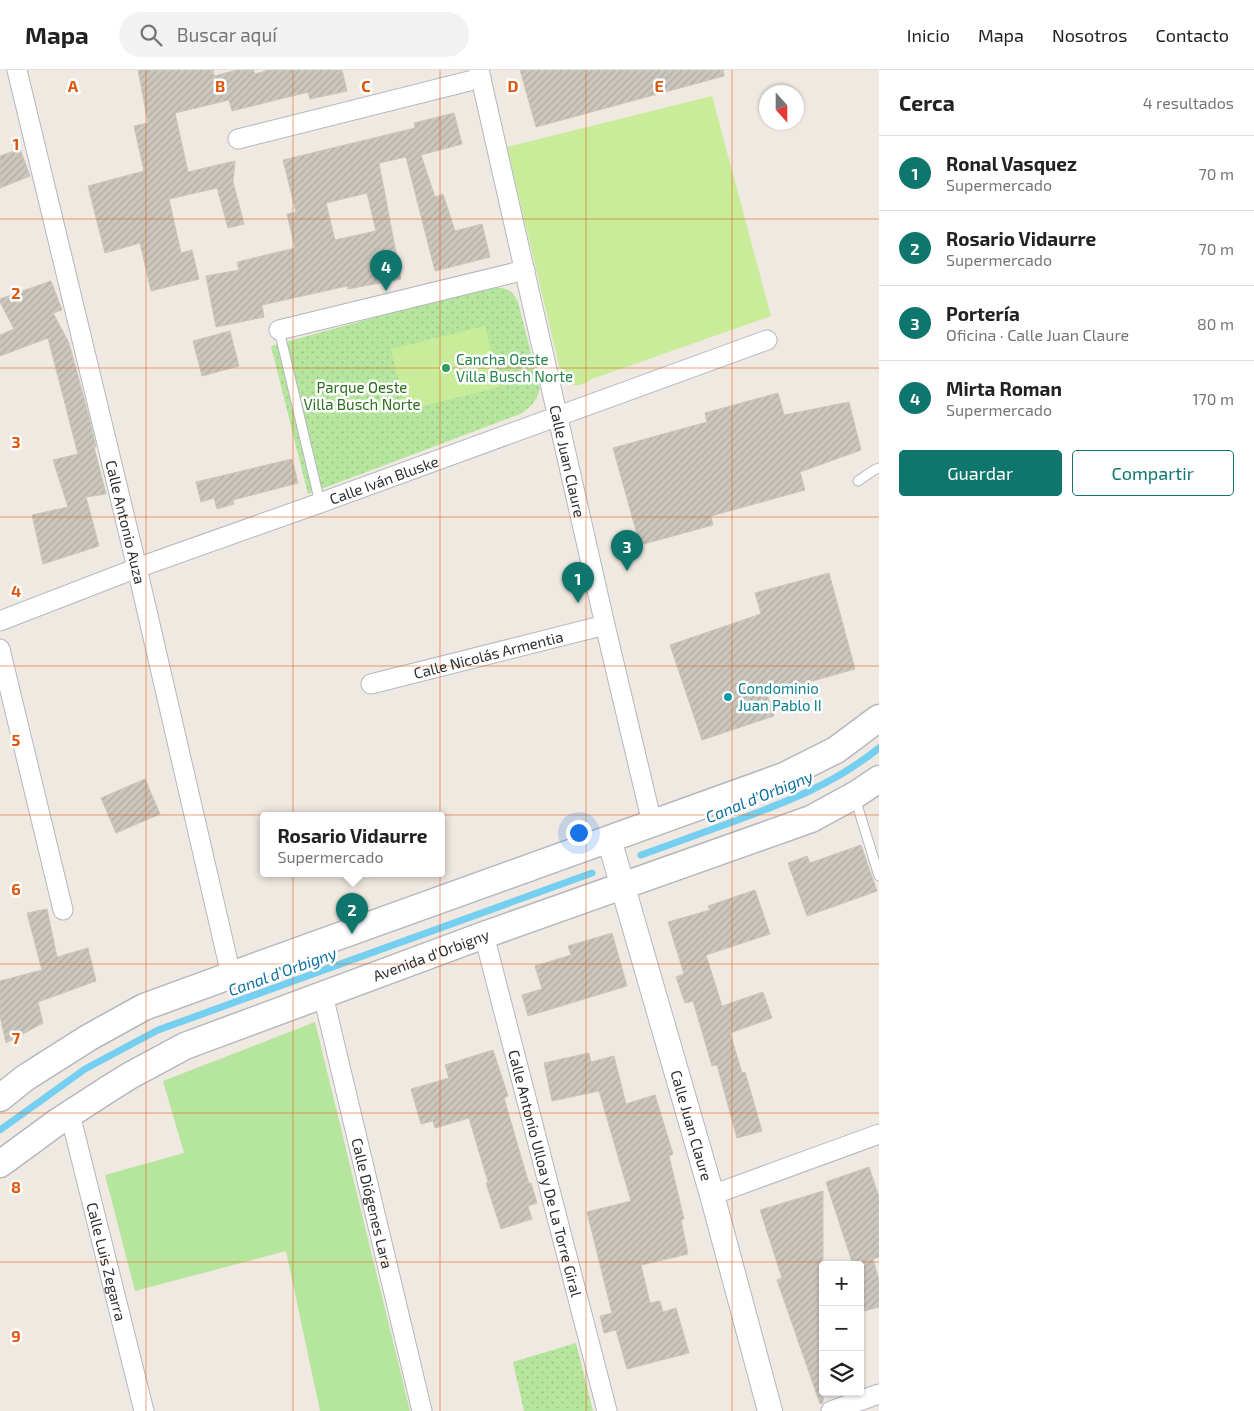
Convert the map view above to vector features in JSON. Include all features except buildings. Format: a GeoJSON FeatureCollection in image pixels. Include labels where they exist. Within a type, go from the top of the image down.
{"type":"FeatureCollection","features":[{"type":"Feature","properties":{"kind":"main road"},"geometry":{"type":"LineString","coordinates":[[0,1098],[25,1078],[88,1038],[144,1007],[784,776],[836,750],[879,718]]}},
{"type":"Feature","properties":{"kind":"main road","name":"Avenida d'Orbigny"},"geometry":{"type":"LineString","coordinates":[[0,1164],[70,1114],[131,1075],[185,1046],[484,935],[810,819],[855,796],[879,779]]}},
{"type":"Feature","properties":{"kind":"street","name":"Calle Antonio Auza"},"geometry":{"type":"LineString","coordinates":[[17,70],[137,568],[231,975]]}},
{"type":"Feature","properties":{"kind":"street"},"geometry":{"type":"LineString","coordinates":[[238,139],[480,74]]}},
{"type":"Feature","properties":{"kind":"street","name":"Calle Juan Claure"},"geometry":{"type":"LineString","coordinates":[[480,74],[652,823]]}},
{"type":"Feature","properties":{"kind":"street"},"geometry":{"type":"LineString","coordinates":[[279,330],[525,270]]}},
{"type":"Feature","properties":{"kind":"street","name":"Calle Iván Bluske"},"geometry":{"type":"LineString","coordinates":[[0,621],[137,568],[768,340]]}},
{"type":"Feature","properties":{"kind":"street","name":"Calle Nicolás Armentia"},"geometry":{"type":"LineString","coordinates":[[371,684],[605,625]]}},
{"type":"Feature","properties":{"kind":"street"},"geometry":{"type":"LineString","coordinates":[[0,649],[63,910]]}},
{"type":"Feature","properties":{"kind":"street","name":"Calle Juan Claure"},"geometry":{"type":"LineString","coordinates":[[609,839],[712,1195],[770,1411]]}},
{"type":"Feature","properties":{"kind":"street","name":"Calle Antonio Ulloa y De La Torre Giral"},"geometry":{"type":"LineString","coordinates":[[484,935],[607,1411]]}},
{"type":"Feature","properties":{"kind":"street","name":"Calle Diógenes Lara"},"geometry":{"type":"LineString","coordinates":[[323,995],[422,1411]]}},
{"type":"Feature","properties":{"kind":"street","name":"Calle Luis Zegarra"},"geometry":{"type":"LineString","coordinates":[[70,1114],[144,1411]]}},
{"type":"Feature","properties":{"kind":"street"},"geometry":{"type":"LineString","coordinates":[[712,1195],[879,1134]]}},
{"type":"Feature","properties":{"kind":"street"},"geometry":{"type":"LineString","coordinates":[[831,1411],[879,1394]]}},
{"type":"Feature","properties":{"kind":"lane"},"geometry":{"type":"LineString","coordinates":[[279,330],[320,503]]}},
{"type":"Feature","properties":{"kind":"lane"},"geometry":{"type":"LineString","coordinates":[[858,481],[879,468]]}},
{"type":"Feature","properties":{"kind":"lane"},"geometry":{"type":"LineString","coordinates":[[855,796],[879,876]]}},
{"type":"Feature","properties":{"kind":"green space"},"geometry":{"type":"Polygon","coordinates":[[[712,96],[771,316],[592,379],[584,384],[570,384],[562,378],[507,147],[712,96]]]}},
{"type":"Feature","properties":{"kind":"green space","name":"Parque Oeste Villa Busch Norte"},"geometry":{"type":"Polygon","coordinates":[[[494,287],[509,290],[514,294],[518,302],[540,389],[533,404],[520,414],[308,494],[271,346],[475,290],[494,287]]]}},
{"type":"Feature","properties":{"kind":"green space","name":"Cancha Oeste Villa Busch Norte"},"geometry":{"type":"Polygon","coordinates":[[[485,326],[500,387],[406,410],[391,349],[485,326]]]}},
{"type":"Feature","properties":{"kind":"green space"},"geometry":{"type":"Polygon","coordinates":[[[315,1022],[410,1411],[320,1411],[286,1251],[135,1291],[105,1175],[184,1153],[163,1081],[315,1022]]]}},
{"type":"Feature","properties":{"kind":"green space"},"geometry":{"type":"Polygon","coordinates":[[[576,1343],[593,1411],[524,1411],[513,1362],[576,1343]]]}},
{"type":"Feature","properties":{"kind":"waterway","name":"Canal d'Orbigny"},"geometry":{"type":"LineString","coordinates":[[641,855],[792,799],[828,782],[879,748]]}},
{"type":"Feature","properties":{"kind":"waterway","name":"Canal d'Orbigny"},"geometry":{"type":"LineString","coordinates":[[0,1130],[85,1069],[158,1030],[592,873]]}},
{"type":"Feature","properties":{"kind":"place","name":"Mirta Roman"},"geometry":{"type":"Point","coordinates":[386,291]}},
{"type":"Feature","properties":{"kind":"place","name":"Cancha Oeste Villa Busch Norte"},"geometry":{"type":"Point","coordinates":[446,368]}},
{"type":"Feature","properties":{"kind":"place","name":"Portería"},"geometry":{"type":"Point","coordinates":[627,571]}},
{"type":"Feature","properties":{"kind":"place","name":"Ronal Vasquez"},"geometry":{"type":"Point","coordinates":[578,603]}},
{"type":"Feature","properties":{"kind":"place","name":"Condominio Juan Pablo II"},"geometry":{"type":"Point","coordinates":[728,697]}},
{"type":"Feature","properties":{"kind":"place","name":"Rosario Vidaurre"},"geometry":{"type":"Point","coordinates":[352,934]}}]}
